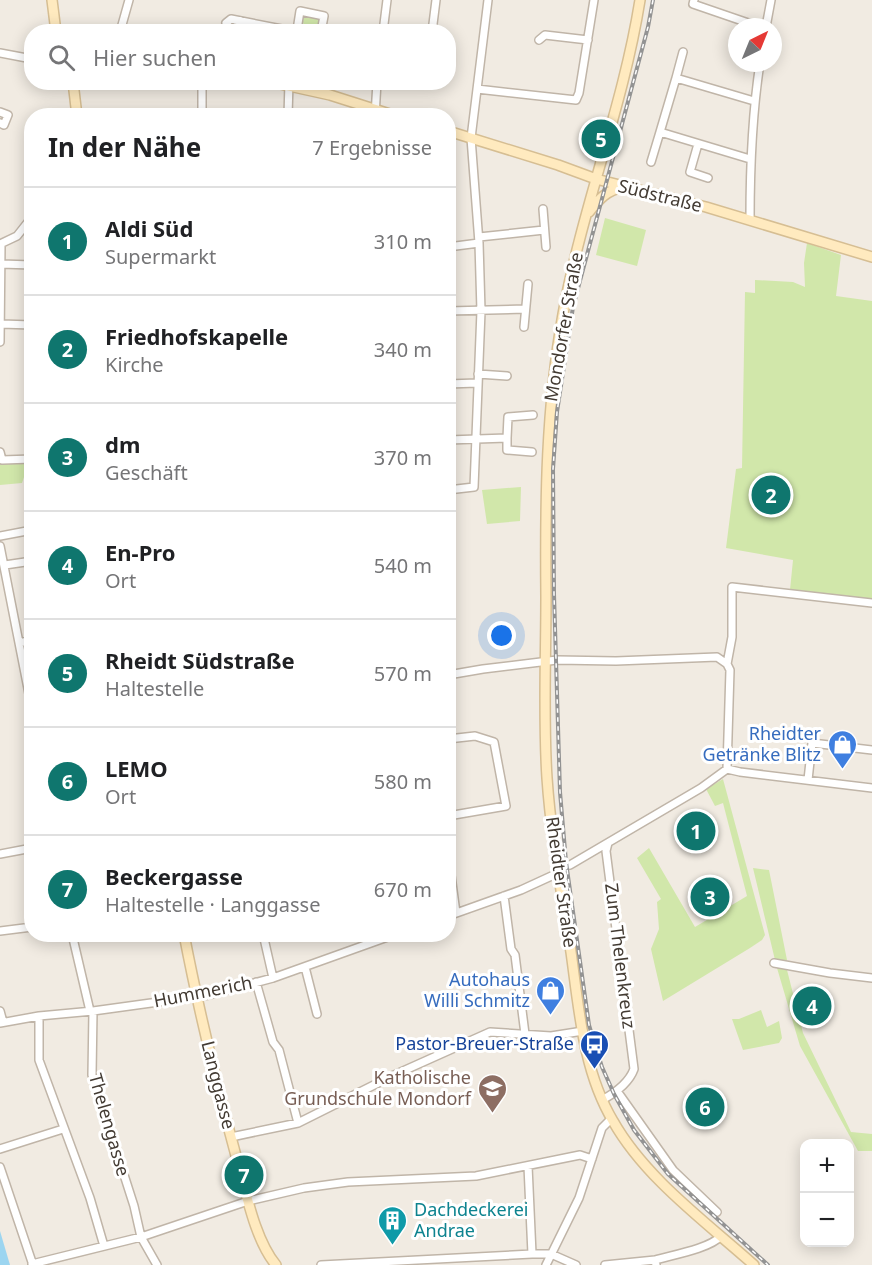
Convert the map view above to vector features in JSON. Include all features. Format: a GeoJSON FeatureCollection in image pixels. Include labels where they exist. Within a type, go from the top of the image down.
{"type":"FeatureCollection","features":[{"type":"Feature","properties":{"kind":"main road"},"geometry":{"type":"LineString","coordinates":[[52,0],[55,24]]}},
{"type":"Feature","properties":{"kind":"main road","name":"Mondorfer Straße"},"geometry":{"type":"LineString","coordinates":[[546,661],[546,488],[554,365],[571,270],[624,79],[640,0]]}},
{"type":"Feature","properties":{"kind":"main road"},"geometry":{"type":"LineString","coordinates":[[74,90],[77,108]]}},
{"type":"Feature","properties":{"kind":"main road"},"geometry":{"type":"LineString","coordinates":[[310,90],[364,108]]}},
{"type":"Feature","properties":{"kind":"main road","name":"Südstraße"},"geometry":{"type":"LineString","coordinates":[[456,133],[596,179],[750,220],[872,257]]}},
{"type":"Feature","properties":{"kind":"main road"},"geometry":{"type":"LineString","coordinates":[[586,216],[612,189],[625,187]]}},
{"type":"Feature","properties":{"kind":"main road","name":"Rheidter Straße"},"geometry":{"type":"LineString","coordinates":[[546,661],[547,776],[558,873],[591,1069],[611,1119],[632,1151],[653,1174],[754,1265]]}},
{"type":"Feature","properties":{"kind":"main road","name":"Langgasse"},"geometry":{"type":"LineString","coordinates":[[186,942],[248,1201],[262,1238],[276,1265]]}},
{"type":"Feature","properties":{"kind":"street"},"geometry":{"type":"LineString","coordinates":[[122,24],[129,0]]}},
{"type":"Feature","properties":{"kind":"street"},"geometry":{"type":"LineString","coordinates":[[384,24],[387,0]]}},
{"type":"Feature","properties":{"kind":"street"},"geometry":{"type":"LineString","coordinates":[[433,24],[436,0]]}},
{"type":"Feature","properties":{"kind":"street"},"geometry":{"type":"LineString","coordinates":[[456,489],[474,488],[474,439],[481,311],[479,240],[471,138],[488,0]]}},
{"type":"Feature","properties":{"kind":"street"},"geometry":{"type":"LineString","coordinates":[[477,89],[576,100],[594,0]]}},
{"type":"Feature","properties":{"kind":"street"},"geometry":{"type":"LineString","coordinates":[[694,0],[693,4],[734,18]]}},
{"type":"Feature","properties":{"kind":"street"},"geometry":{"type":"LineString","coordinates":[[768,18],[771,0]]}},
{"type":"Feature","properties":{"kind":"street"},"geometry":{"type":"LineString","coordinates":[[298,24],[300,11],[324,16],[322,24]]}},
{"type":"Feature","properties":{"kind":"street"},"geometry":{"type":"LineString","coordinates":[[241,21],[258,24]]}},
{"type":"Feature","properties":{"kind":"street"},"geometry":{"type":"LineString","coordinates":[[539,40],[545,35],[588,40]]}},
{"type":"Feature","properties":{"kind":"street"},"geometry":{"type":"LineString","coordinates":[[651,162],[683,52]]}},
{"type":"Feature","properties":{"kind":"street"},"geometry":{"type":"LineString","coordinates":[[0,53],[24,58]]}},
{"type":"Feature","properties":{"kind":"street"},"geometry":{"type":"LineString","coordinates":[[750,220],[750,159],[759,72]]}},
{"type":"Feature","properties":{"kind":"street"},"geometry":{"type":"LineString","coordinates":[[676,78],[754,101]]}},
{"type":"Feature","properties":{"kind":"street"},"geometry":{"type":"LineString","coordinates":[[202,90],[202,108]]}},
{"type":"Feature","properties":{"kind":"street"},"geometry":{"type":"LineString","coordinates":[[288,108],[289,90]]}},
{"type":"Feature","properties":{"kind":"street"},"geometry":{"type":"LineString","coordinates":[[374,108],[376,90]]}},
{"type":"Feature","properties":{"kind":"street"},"geometry":{"type":"LineString","coordinates":[[0,112],[8,115],[4,125],[0,123]]}},
{"type":"Feature","properties":{"kind":"street"},"geometry":{"type":"LineString","coordinates":[[660,132],[750,159]]}},
{"type":"Feature","properties":{"kind":"street"},"geometry":{"type":"LineString","coordinates":[[698,144],[690,172],[708,178]]}},
{"type":"Feature","properties":{"kind":"street"},"geometry":{"type":"LineString","coordinates":[[543,209],[546,248]]}},
{"type":"Feature","properties":{"kind":"street"},"geometry":{"type":"LineString","coordinates":[[0,342],[1,244],[17,236],[24,228]]}},
{"type":"Feature","properties":{"kind":"street"},"geometry":{"type":"LineString","coordinates":[[456,245],[544,230]]}},
{"type":"Feature","properties":{"kind":"street"},"geometry":{"type":"LineString","coordinates":[[1,264],[24,265]]}},
{"type":"Feature","properties":{"kind":"street"},"geometry":{"type":"LineString","coordinates":[[524,327],[528,284]]}},
{"type":"Feature","properties":{"kind":"street"},"geometry":{"type":"LineString","coordinates":[[456,311],[525,309]]}},
{"type":"Feature","properties":{"kind":"street"},"geometry":{"type":"LineString","coordinates":[[1,324],[24,325]]}},
{"type":"Feature","properties":{"kind":"street"},"geometry":{"type":"LineString","coordinates":[[478,374],[507,376]]}},
{"type":"Feature","properties":{"kind":"street"},"geometry":{"type":"LineString","coordinates":[[456,384],[477,383]]}},
{"type":"Feature","properties":{"kind":"street"},"geometry":{"type":"LineString","coordinates":[[532,452],[507,450],[507,438],[508,417],[533,415]]}},
{"type":"Feature","properties":{"kind":"street"},"geometry":{"type":"LineString","coordinates":[[456,440],[507,438]]}},
{"type":"Feature","properties":{"kind":"street"},"geometry":{"type":"LineString","coordinates":[[1,456],[24,458]]}},
{"type":"Feature","properties":{"kind":"street"},"geometry":{"type":"LineString","coordinates":[[0,536],[24,532]]}},
{"type":"Feature","properties":{"kind":"street"},"geometry":{"type":"LineString","coordinates":[[0,546],[24,668]]}},
{"type":"Feature","properties":{"kind":"street"},"geometry":{"type":"LineString","coordinates":[[5,565],[24,562]]}},
{"type":"Feature","properties":{"kind":"street"},"geometry":{"type":"LineString","coordinates":[[727,769],[730,670],[728,664],[732,636],[732,587],[872,603]]}},
{"type":"Feature","properties":{"kind":"street"},"geometry":{"type":"LineString","coordinates":[[19,643],[24,642]]}},
{"type":"Feature","properties":{"kind":"street"},"geometry":{"type":"LineString","coordinates":[[456,674],[546,661],[717,657],[728,664]]}},
{"type":"Feature","properties":{"kind":"street"},"geometry":{"type":"LineString","coordinates":[[456,738],[475,736],[494,742],[506,807],[456,815]]}},
{"type":"Feature","properties":{"kind":"street"},"geometry":{"type":"LineString","coordinates":[[808,780],[812,743],[872,750]]}},
{"type":"Feature","properties":{"kind":"street"},"geometry":{"type":"LineString","coordinates":[[570,865],[701,788],[727,769],[872,788]]}},
{"type":"Feature","properties":{"kind":"street","name":"Zum Thelenkreuz"},"geometry":{"type":"LineString","coordinates":[[608,843],[606,851],[634,1069],[632,1075],[617,1092]]}},
{"type":"Feature","properties":{"kind":"street"},"geometry":{"type":"LineString","coordinates":[[0,854],[24,850]]}},
{"type":"Feature","properties":{"kind":"street"},"geometry":{"type":"LineString","coordinates":[[456,914],[558,873]]}},
{"type":"Feature","properties":{"kind":"street"},"geometry":{"type":"LineString","coordinates":[[504,896],[511,949],[515,955],[525,1034]]}},
{"type":"Feature","properties":{"kind":"street"},"geometry":{"type":"LineString","coordinates":[[0,931],[24,928]]}},
{"type":"Feature","properties":{"kind":"street","name":"Thelengasse"},"geometry":{"type":"LineString","coordinates":[[74,942],[91,1011],[92,1075],[134,1206],[141,1237],[157,1265]]}},
{"type":"Feature","properties":{"kind":"street"},"geometry":{"type":"LineString","coordinates":[[264,942],[273,978]]}},
{"type":"Feature","properties":{"kind":"street","name":"Hummerich"},"geometry":{"type":"LineString","coordinates":[[2,1022],[209,995],[273,978],[374,942]]}},
{"type":"Feature","properties":{"kind":"street"},"geometry":{"type":"LineString","coordinates":[[774,963],[872,978]]}},
{"type":"Feature","properties":{"kind":"street"},"geometry":{"type":"LineString","coordinates":[[305,967],[317,1014]]}},
{"type":"Feature","properties":{"kind":"street"},"geometry":{"type":"LineString","coordinates":[[256,982],[273,1042],[279,1050],[298,1123]]}},
{"type":"Feature","properties":{"kind":"street"},"geometry":{"type":"LineString","coordinates":[[0,1011],[2,1022]]}},
{"type":"Feature","properties":{"kind":"street"},"geometry":{"type":"LineString","coordinates":[[39,1016],[39,1060],[90,1198],[104,1246]]}},
{"type":"Feature","properties":{"kind":"street"},"geometry":{"type":"LineString","coordinates":[[231,1137],[298,1123],[394,1075],[490,1032],[551,1036],[583,1031]]}},
{"type":"Feature","properties":{"kind":"street"},"geometry":{"type":"LineString","coordinates":[[602,1100],[617,1092],[673,1170],[717,1212]]}},
{"type":"Feature","properties":{"kind":"street"},"geometry":{"type":"LineString","coordinates":[[546,1265],[579,1198],[602,1128],[611,1119]]}},
{"type":"Feature","properties":{"kind":"street"},"geometry":{"type":"LineString","coordinates":[[0,1149],[63,1129]]}},
{"type":"Feature","properties":{"kind":"street"},"geometry":{"type":"LineString","coordinates":[[0,1167],[33,1264],[141,1237],[248,1201],[304,1188],[348,1182],[476,1176],[580,1155],[592,1159]]}},
{"type":"Feature","properties":{"kind":"street"},"geometry":{"type":"LineString","coordinates":[[528,1166],[532,1254]]}},
{"type":"Feature","properties":{"kind":"street"},"geometry":{"type":"LineString","coordinates":[[605,1265],[655,1262],[706,1245],[721,1236]]}},
{"type":"Feature","properties":{"kind":"street"},"geometry":{"type":"LineString","coordinates":[[321,1265],[433,1262],[551,1254],[576,1265]]}},
{"type":"Feature","properties":{"kind":"green space"},"geometry":{"type":"Polygon","coordinates":[[[308,14],[314,14],[319,19],[319,24],[303,24],[303,19],[308,14]]]}},
{"type":"Feature","properties":{"kind":"green space"},"geometry":{"type":"Polygon","coordinates":[[[605,218],[646,230],[637,266],[596,255],[605,218]]]}},
{"type":"Feature","properties":{"kind":"green space"},"geometry":{"type":"Polygon","coordinates":[[[807,243],[841,255],[836,296],[872,301],[872,599],[790,590],[793,560],[726,548],[736,469],[742,468],[745,292],[755,293],[755,280],[793,282],[805,287],[804,263],[807,243]]]}},
{"type":"Feature","properties":{"kind":"green space"},"geometry":{"type":"Polygon","coordinates":[[[24,461],[22,483],[0,485],[0,463],[24,461]]]}},
{"type":"Feature","properties":{"kind":"green space"},"geometry":{"type":"Polygon","coordinates":[[[521,487],[520,521],[487,524],[482,490],[521,487]]]}},
{"type":"Feature","properties":{"kind":"green space"},"geometry":{"type":"Polygon","coordinates":[[[723,779],[765,935],[762,940],[750,948],[663,1001],[651,949],[659,929],[657,902],[661,899],[637,858],[649,848],[695,927],[747,896],[723,803],[715,806],[706,789],[723,779]]]}},
{"type":"Feature","properties":{"kind":"green space"},"geometry":{"type":"Polygon","coordinates":[[[753,868],[769,870],[787,960],[775,960],[753,868]]]}},
{"type":"Feature","properties":{"kind":"green space"},"geometry":{"type":"Polygon","coordinates":[[[777,968],[787,970],[803,1033],[851,1132],[872,1134],[872,1151],[858,1151],[854,1139],[851,1139],[800,1046],[777,968]]]}},
{"type":"Feature","properties":{"kind":"green space"},"geometry":{"type":"Polygon","coordinates":[[[761,1010],[767,1027],[779,1021],[782,1038],[779,1043],[743,1050],[732,1019],[739,1019],[761,1010]]]}},
{"type":"Feature","properties":{"kind":"water"},"geometry":{"type":"Polygon","coordinates":[[[0,1231],[10,1265],[0,1265],[0,1231]]]}},
{"type":"Feature","properties":{"kind":"railway"},"geometry":{"type":"LineString","coordinates":[[653,0],[648,27],[573,307],[557,412],[553,469],[554,594],[560,792],[566,862],[589,1025],[602,1067],[614,1094],[634,1130],[668,1174],[768,1265]]}},
{"type":"Feature","properties":{"kind":"place","name":"Rheidt Südstraße"},"geometry":{"type":"Point","coordinates":[601,139]}},
{"type":"Feature","properties":{"kind":"place","name":"Friedhofskapelle"},"geometry":{"type":"Point","coordinates":[771,495]}},
{"type":"Feature","properties":{"kind":"place","name":"Rheidter Getränke Blitz"},"geometry":{"type":"Point","coordinates":[842,770]}},
{"type":"Feature","properties":{"kind":"place","name":"Aldi Süd"},"geometry":{"type":"Point","coordinates":[696,831]}},
{"type":"Feature","properties":{"kind":"place","name":"dm"},"geometry":{"type":"Point","coordinates":[710,897]}},
{"type":"Feature","properties":{"kind":"place","name":"En-Pro"},"geometry":{"type":"Point","coordinates":[812,1006]}},
{"type":"Feature","properties":{"kind":"place","name":"Autohaus Willi Schmitz"},"geometry":{"type":"Point","coordinates":[551,1016]}},
{"type":"Feature","properties":{"kind":"place","name":"Pastor-Breuer-Straße"},"geometry":{"type":"Point","coordinates":[595,1070]}},
{"type":"Feature","properties":{"kind":"place","name":"LEMO"},"geometry":{"type":"Point","coordinates":[705,1107]}},
{"type":"Feature","properties":{"kind":"place","name":"Katholische Grundschule Mondorf"},"geometry":{"type":"Point","coordinates":[492,1114]}},
{"type":"Feature","properties":{"kind":"place","name":"Beckergasse"},"geometry":{"type":"Point","coordinates":[244,1175]}},
{"type":"Feature","properties":{"kind":"place","name":"Dachdeckerei Andrae"},"geometry":{"type":"Point","coordinates":[393,1246]}}]}
